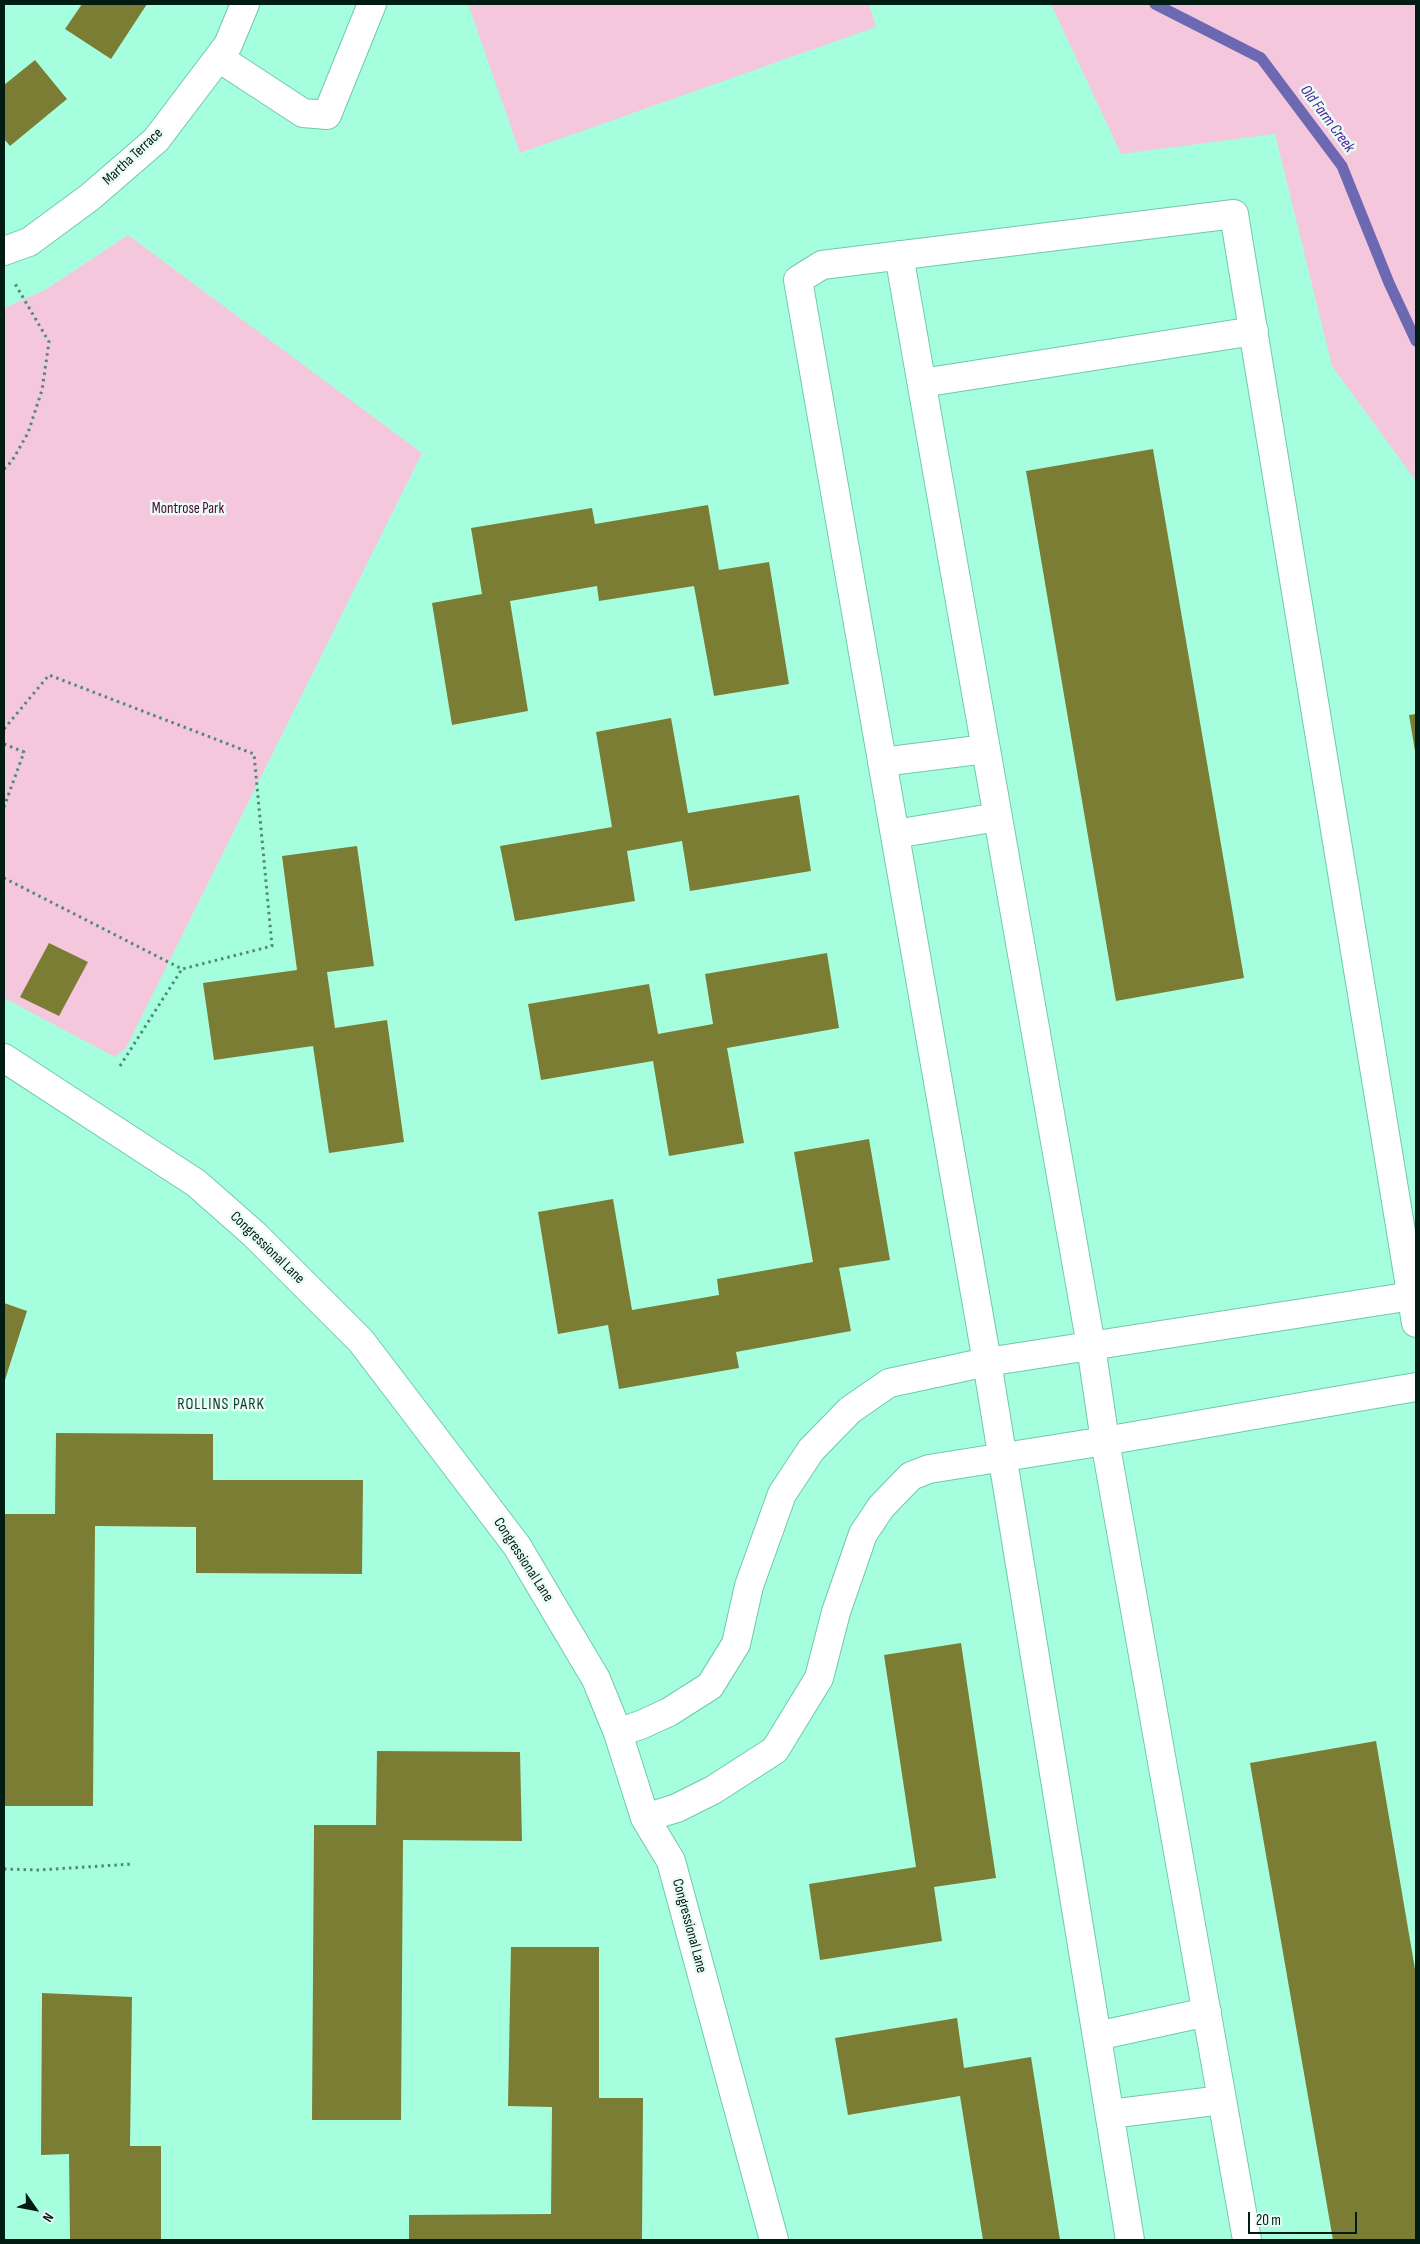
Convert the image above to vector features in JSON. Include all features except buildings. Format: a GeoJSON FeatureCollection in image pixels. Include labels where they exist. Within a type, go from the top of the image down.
{"type":"FeatureCollection","features":[{"type":"Feature","properties":{"kind":"street","name":"Martha Terrace"},"geometry":{"type":"LineString","coordinates":[[4,251],[29,242],[90,197],[156,140],[228,45],[244,4]]}},
{"type":"Feature","properties":{"kind":"street"},"geometry":{"type":"LineString","coordinates":[[219,58],[303,113],[327,115],[372,4]]}},
{"type":"Feature","properties":{"kind":"street"},"geometry":{"type":"LineString","coordinates":[[1130,2240],[987,1362],[798,280],[822,265],[1234,214],[1416,1323]]}},
{"type":"Feature","properties":{"kind":"street"},"geometry":{"type":"LineString","coordinates":[[899,255],[1091,1346],[1104,1441],[1247,2240]]}},
{"type":"Feature","properties":{"kind":"street"},"geometry":{"type":"LineString","coordinates":[[922,383],[1254,331]]}},
{"type":"Feature","properties":{"kind":"street"},"geometry":{"type":"LineString","coordinates":[[882,762],[986,749]]}},
{"type":"Feature","properties":{"kind":"street"},"geometry":{"type":"LineString","coordinates":[[895,834],[998,818]]}},
{"type":"Feature","properties":{"kind":"street","name":"Congressional Lane"},"geometry":{"type":"LineString","coordinates":[[4,1058],[196,1183],[254,1234],[361,1341],[517,1546],[596,1679],[618,1732],[645,1818],[671,1860],[774,2240]]}},
{"type":"Feature","properties":{"kind":"street"},"geometry":{"type":"LineString","coordinates":[[618,1732],[643,1724],[669,1712],[710,1686],[736,1644],[749,1586],[782,1494],[811,1450],[843,1417],[889,1383],[987,1362],[1412,1296]]}},
{"type":"Feature","properties":{"kind":"street"},"geometry":{"type":"LineString","coordinates":[[645,1818],[677,1808],[713,1790],[776,1750],[820,1678],[836,1612],[863,1534],[881,1507],[911,1476],[929,1469],[1002,1456],[1104,1441],[1416,1387]]}},
{"type":"Feature","properties":{"kind":"street"},"geometry":{"type":"LineString","coordinates":[[1097,2036],[1207,2012]]}},
{"type":"Feature","properties":{"kind":"street"},"geometry":{"type":"LineString","coordinates":[[1110,2114],[1222,2100]]}},
{"type":"Feature","properties":{"kind":"path"},"geometry":{"type":"LineString","coordinates":[[4,469],[12,461],[28,433],[42,390],[49,342],[13,280]]}},
{"type":"Feature","properties":{"kind":"path"},"geometry":{"type":"LineString","coordinates":[[4,729],[49,676],[254,754],[272,946],[182,969],[4,878]]}},
{"type":"Feature","properties":{"kind":"path"},"geometry":{"type":"LineString","coordinates":[[4,744],[24,752],[4,807]]}},
{"type":"Feature","properties":{"kind":"path"},"geometry":{"type":"LineString","coordinates":[[120,1066],[182,969]]}},
{"type":"Feature","properties":{"kind":"path"},"geometry":{"type":"LineString","coordinates":[[4,1869],[39,1870],[134,1864]]}},
{"type":"Feature","properties":{"kind":"green space"},"geometry":{"type":"Polygon","coordinates":[[[468,4],[869,4],[876,27],[520,153],[468,4]]]}},
{"type":"Feature","properties":{"kind":"green space"},"geometry":{"type":"Polygon","coordinates":[[[1051,4],[1416,4],[1416,481],[1332,366],[1275,134],[1121,154],[1051,4]]]}},
{"type":"Feature","properties":{"kind":"green space","name":"Montrose Park"},"geometry":{"type":"Polygon","coordinates":[[[128,235],[422,453],[126,1048],[115,1057],[4,998],[4,308],[45,290],[128,235]]]}},
{"type":"Feature","properties":{"kind":"waterway","name":"Old Farm Creek"},"geometry":{"type":"LineString","coordinates":[[1155,4],[1261,58],[1342,166],[1389,283],[1416,341]]}},
{"type":"Feature","properties":{"kind":"district","name":"ROLLINS PARK"},"geometry":{"type":"Point","coordinates":[221,1405]}}]}
